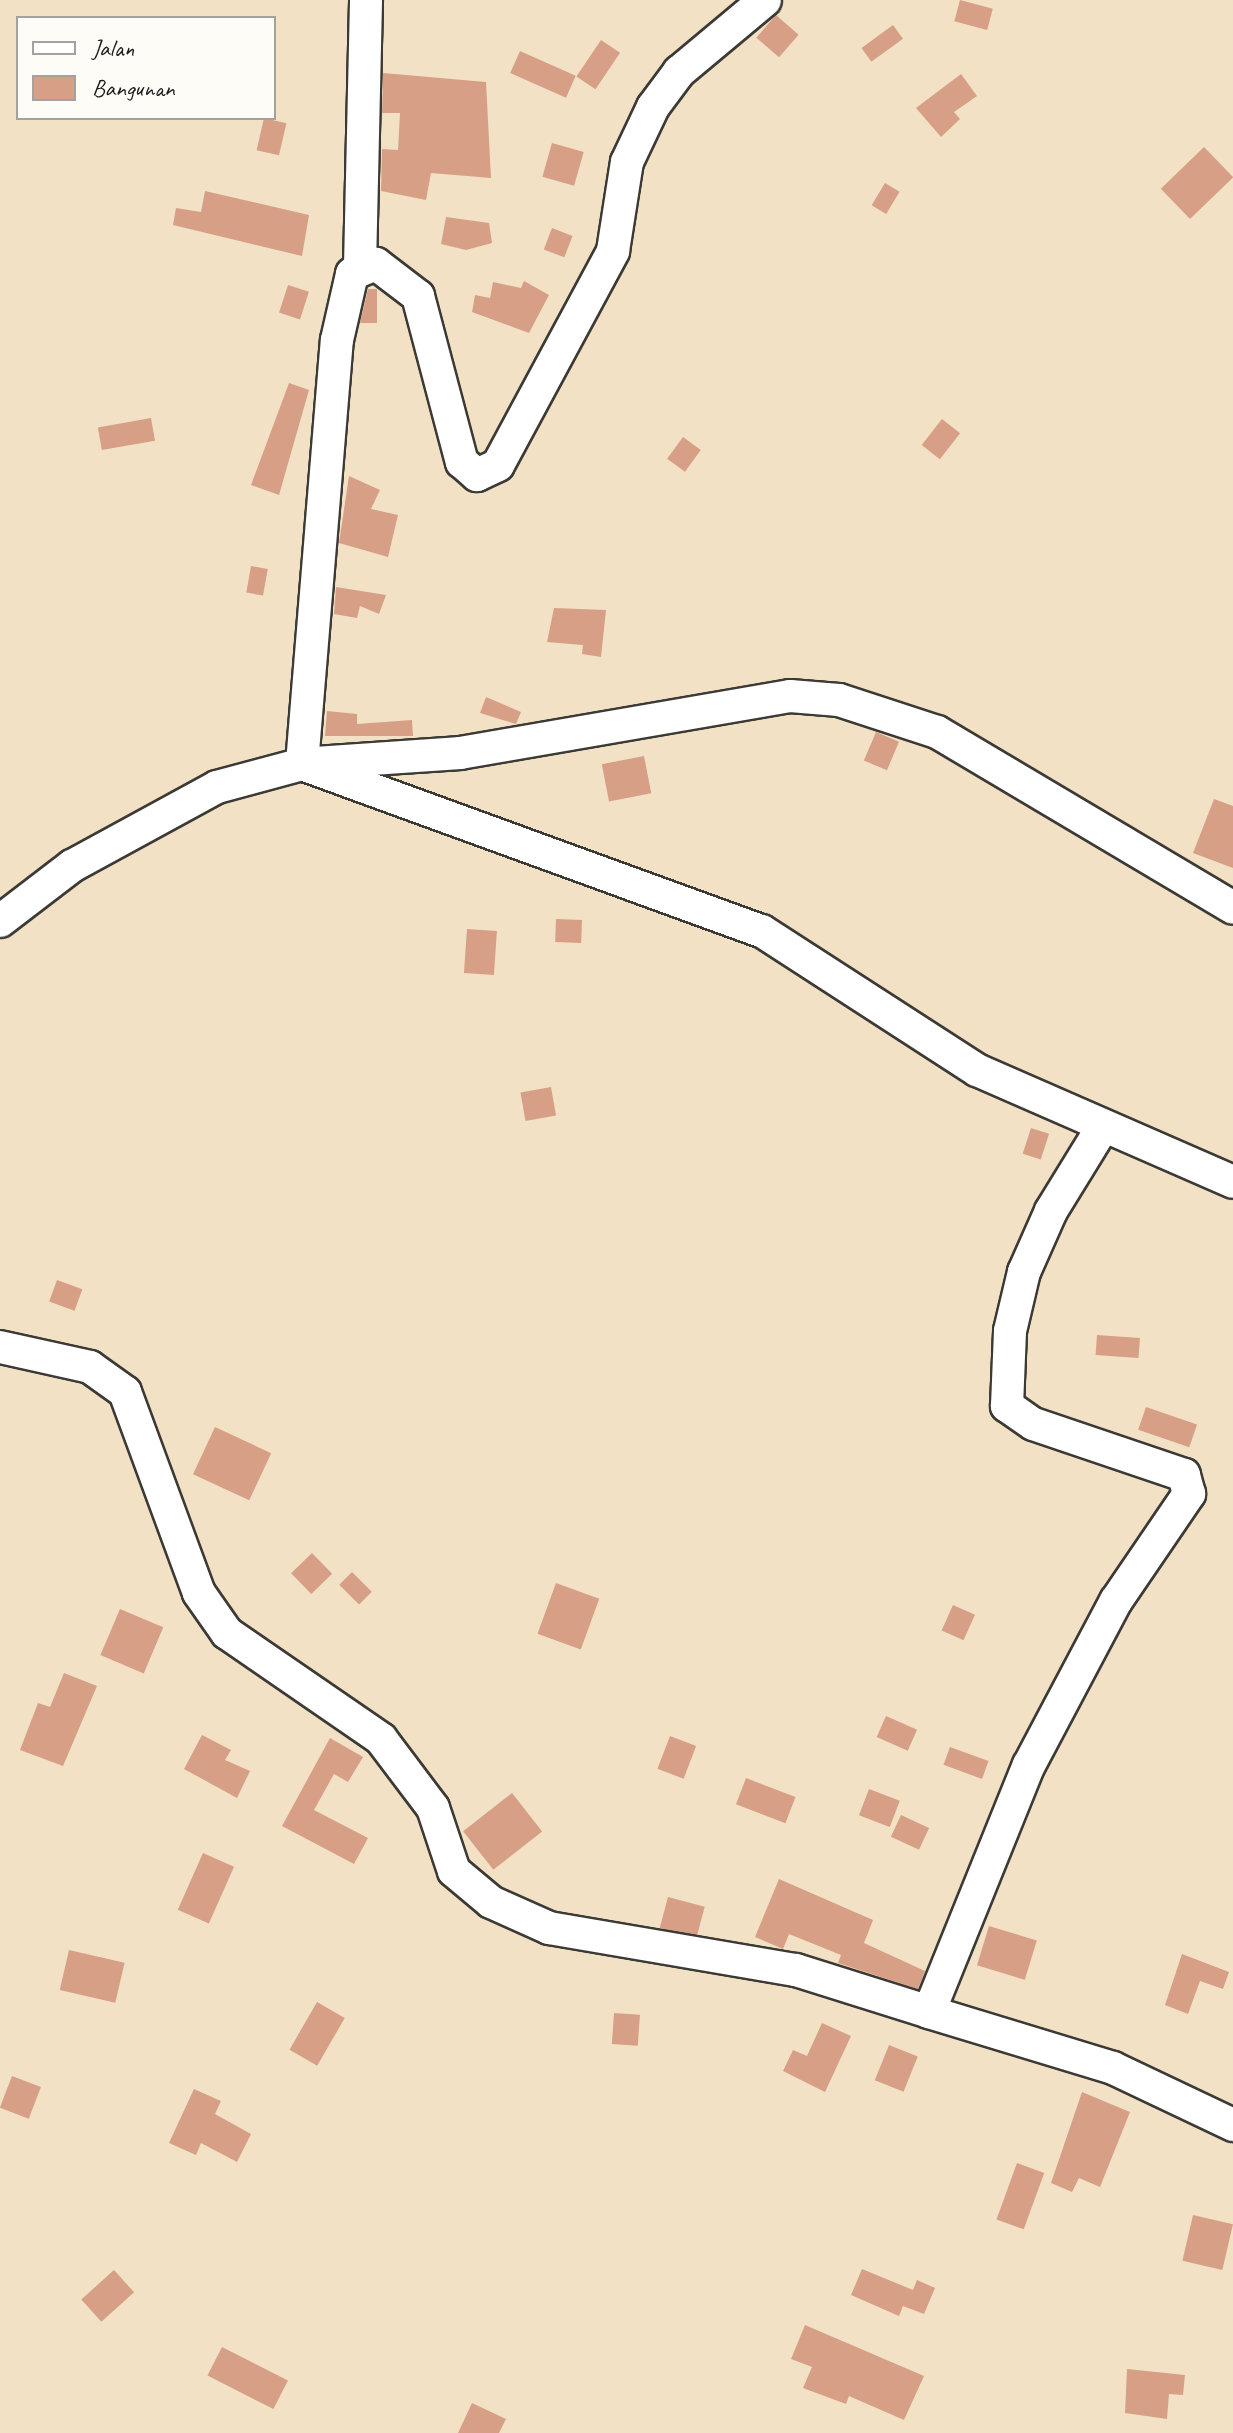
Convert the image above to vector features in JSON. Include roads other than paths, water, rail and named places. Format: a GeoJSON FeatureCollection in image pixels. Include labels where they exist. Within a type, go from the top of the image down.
{"type":"FeatureCollection","features":[{"type":"Feature","properties":{"kind":"street"},"geometry":{"type":"LineString","coordinates":[[302,764],[337,340],[346,289],[360,266],[366,0]]}},
{"type":"Feature","properties":{"kind":"street"},"geometry":{"type":"LineString","coordinates":[[360,266],[376,264],[418,296],[462,462],[477,475],[498,465],[613,251],[627,162],[653,107],[679,72],[765,0]]}},
{"type":"Feature","properties":{"kind":"street"},"geometry":{"type":"LineString","coordinates":[[0,921],[72,866],[217,787],[302,764],[460,753],[790,696],[839,700],[937,732],[1233,908]]}},
{"type":"Feature","properties":{"kind":"street"},"geometry":{"type":"LineString","coordinates":[[302,764],[762,931],[977,1070],[1102,1128],[1233,1182]]}},
{"type":"Feature","properties":{"kind":"street"},"geometry":{"type":"LineString","coordinates":[[929,2012],[1029,1765],[1116,1601],[1189,1494],[1184,1475],[1033,1424],[1007,1406],[1010,1331],[1024,1272],[1102,1128]]}},
{"type":"Feature","properties":{"kind":"street"},"geometry":{"type":"LineString","coordinates":[[0,1347],[90,1367],[125,1392],[199,1593],[227,1633],[381,1739],[433,1808],[454,1871],[491,1902],[549,1928],[768,1963],[1113,2068],[1233,2125]]}}]}
